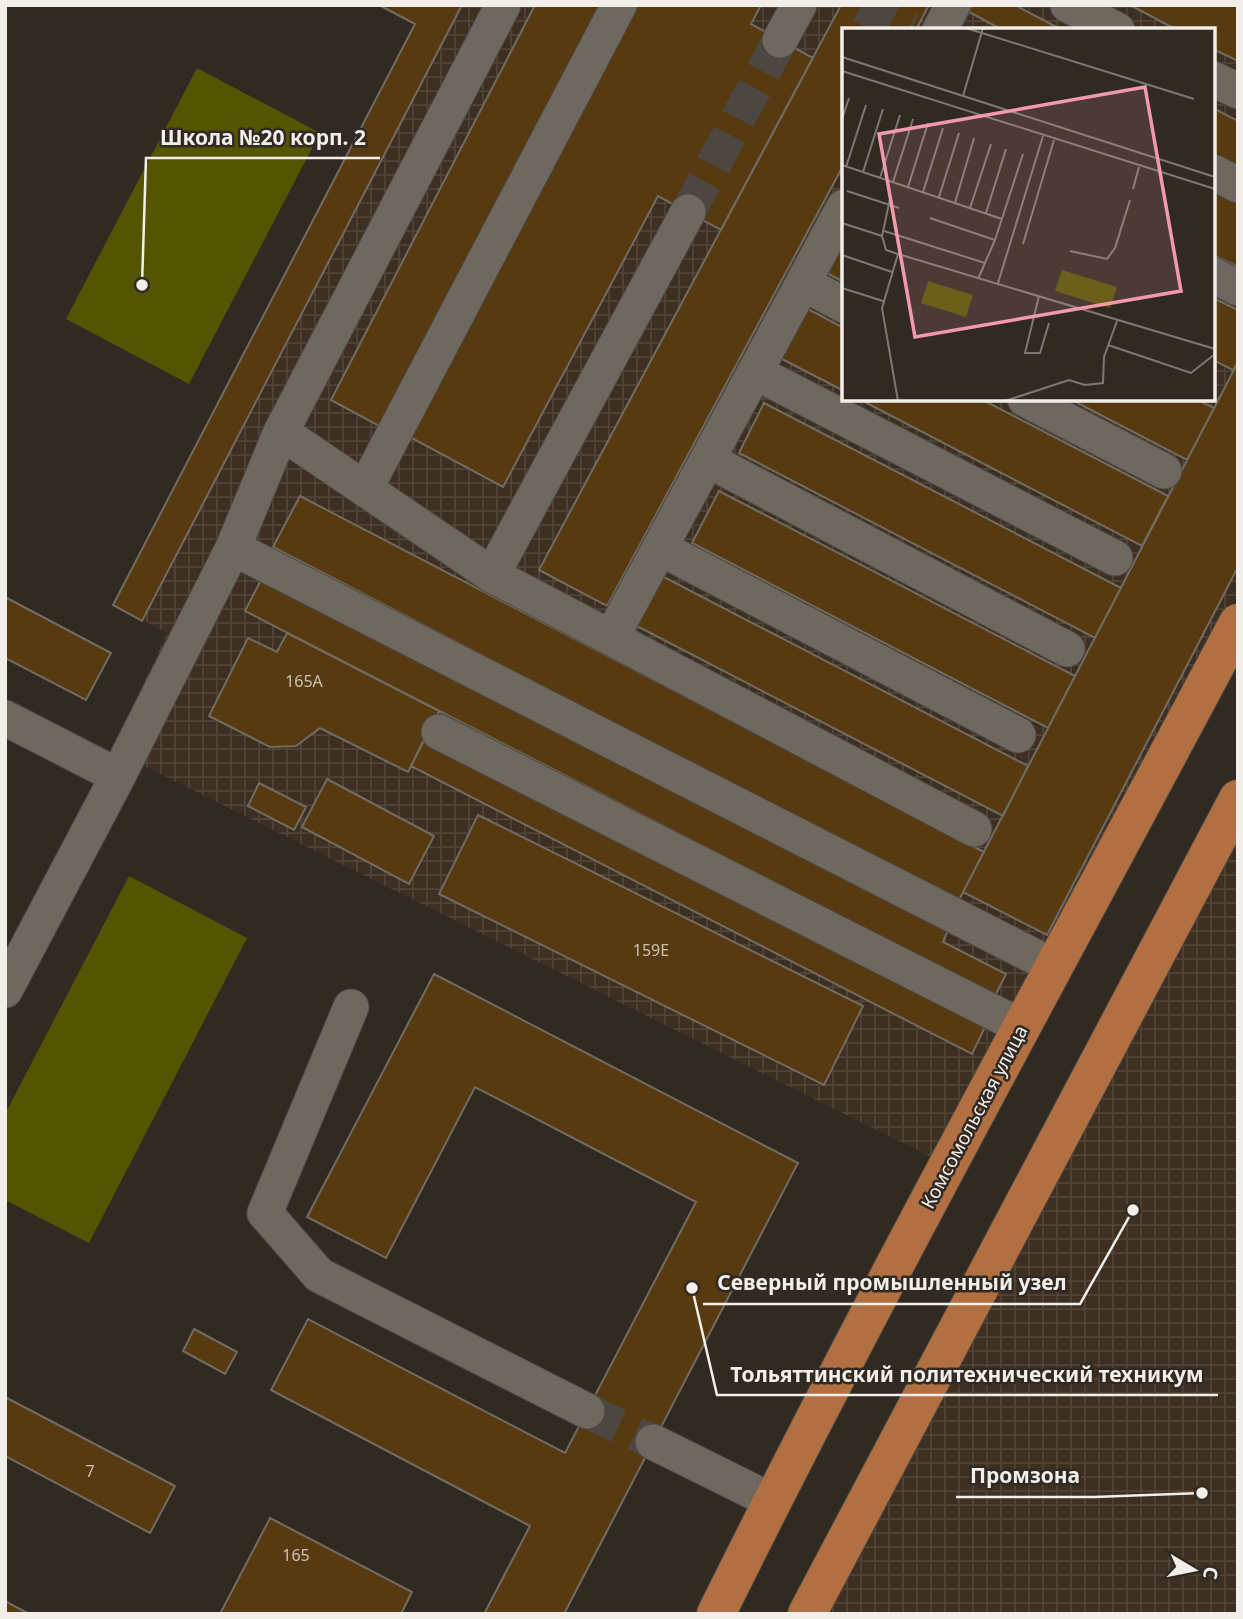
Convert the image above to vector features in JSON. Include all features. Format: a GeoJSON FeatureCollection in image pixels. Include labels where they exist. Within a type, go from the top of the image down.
{"type":"FeatureCollection","features":[{"type":"Feature","properties":{"kind":"main road","name":"Комсомольская улица"},"geometry":{"type":"LineString","coordinates":[[716,1614],[772,1502],[1022,1027],[1238,623]]}},
{"type":"Feature","properties":{"kind":"main road"},"geometry":{"type":"LineString","coordinates":[[807,1614],[1238,799]]}},
{"type":"Feature","properties":{"kind":"lane"},"geometry":{"type":"LineString","coordinates":[[5,990],[118,776],[233,548],[281,432],[503,5]]}},
{"type":"Feature","properties":{"kind":"lane"},"geometry":{"type":"LineString","coordinates":[[365,489],[619,5]]}},
{"type":"Feature","properties":{"kind":"lane"},"geometry":{"type":"LineString","coordinates":[[780,40],[799,5]]}},
{"type":"Feature","properties":{"kind":"lane"},"geometry":{"type":"LineString","coordinates":[[1068,5],[1112,28]]}},
{"type":"Feature","properties":{"kind":"lane"},"geometry":{"type":"LineString","coordinates":[[1215,80],[1238,91]]}},
{"type":"Feature","properties":{"kind":"lane"},"geometry":{"type":"LineString","coordinates":[[1215,173],[1238,185]]}},
{"type":"Feature","properties":{"kind":"lane"},"geometry":{"type":"LineString","coordinates":[[492,575],[688,212]]}},
{"type":"Feature","properties":{"kind":"lane"},"geometry":{"type":"LineString","coordinates":[[611,638],[842,212]]}},
{"type":"Feature","properties":{"kind":"lane"},"geometry":{"type":"LineString","coordinates":[[1215,276],[1238,288]]}},
{"type":"Feature","properties":{"kind":"lane"},"geometry":{"type":"LineString","coordinates":[[803,284],[842,304]]}},
{"type":"Feature","properties":{"kind":"lane"},"geometry":{"type":"LineString","coordinates":[[755,372],[1115,558]]}},
{"type":"Feature","properties":{"kind":"lane"},"geometry":{"type":"LineString","coordinates":[[1029,401],[1164,471]]}},
{"type":"Feature","properties":{"kind":"lane"},"geometry":{"type":"LineString","coordinates":[[281,432],[492,575],[974,829]]}},
{"type":"Feature","properties":{"kind":"lane"},"geometry":{"type":"LineString","coordinates":[[708,460],[1068,649]]}},
{"type":"Feature","properties":{"kind":"lane"},"geometry":{"type":"LineString","coordinates":[[233,548],[1055,967]]}},
{"type":"Feature","properties":{"kind":"lane"},"geometry":{"type":"LineString","coordinates":[[660,548],[1018,735]]}},
{"type":"Feature","properties":{"kind":"lane"},"geometry":{"type":"LineString","coordinates":[[5,718],[118,776]]}},
{"type":"Feature","properties":{"kind":"lane"},"geometry":{"type":"LineString","coordinates":[[439,732],[1022,1027]]}},
{"type":"Feature","properties":{"kind":"lane"},"geometry":{"type":"LineString","coordinates":[[351,1007],[265,1213],[319,1275],[587,1411]]}},
{"type":"Feature","properties":{"kind":"lane"},"geometry":{"type":"LineString","coordinates":[[653,1442],[772,1502]]}},
{"type":"Feature","properties":{"kind":"shaded area"},"geometry":{"type":"Polygon","coordinates":[[[379,5],[1238,5],[1238,593],[939,1161],[112,750],[167,633],[113,605],[414,24],[379,5]]]}},
{"type":"Feature","properties":{"kind":"shaded area"},"geometry":{"type":"Polygon","coordinates":[[[197,68],[320,133],[189,384],[66,319],[197,68]]]}},
{"type":"Feature","properties":{"kind":"shaded area"},"geometry":{"type":"Polygon","coordinates":[[[1238,806],[1238,1614],[818,1614],[1238,806]]]}},
{"type":"Feature","properties":{"kind":"shaded area"},"geometry":{"type":"Polygon","coordinates":[[[129,876],[247,938],[89,1243],[5,1200],[5,1114],[129,876]]]}},
{"type":"Feature","properties":{"kind":"building"},"geometry":{"type":"Polygon","coordinates":[[[379,5],[462,5],[142,621],[113,605],[415,24],[379,5]]]}},
{"type":"Feature","properties":{"kind":"building"},"geometry":{"type":"Polygon","coordinates":[[[535,5],[600,5],[381,427],[331,400],[535,5]]]}},
{"type":"Feature","properties":{"kind":"building"},"geometry":{"type":"Polygon","coordinates":[[[638,5],[761,5],[751,24],[813,58],[721,230],[658,196],[503,487],[408,436],[638,5]]]}},
{"type":"Feature","properties":{"kind":"building"},"geometry":{"type":"Polygon","coordinates":[[[841,5],[929,5],[917,28],[842,28],[842,168],[607,606],[539,570],[841,5]]]}},
{"type":"Feature","properties":{"kind":"building"},"geometry":{"type":"Polygon","coordinates":[[[972,5],[1015,5],[1058,28],[999,28],[969,12],[972,5]]]}},
{"type":"Feature","properties":{"kind":"building"},"geometry":{"type":"Polygon","coordinates":[[[1130,5],[1238,5],[1238,61],[1215,50],[1215,28],[1173,28],[1130,5]]]}},
{"type":"Feature","properties":{"kind":"building"},"geometry":{"type":"Polygon","coordinates":[[[1215,109],[1238,121],[1238,171],[1215,160],[1215,109]]]}},
{"type":"Feature","properties":{"kind":"building"},"geometry":{"type":"Polygon","coordinates":[[[1215,189],[1238,201],[1238,267],[1215,256],[1215,189]]]}},
{"type":"Feature","properties":{"kind":"building"},"geometry":{"type":"Polygon","coordinates":[[[842,238],[842,281],[825,272],[842,238]]]}},
{"type":"Feature","properties":{"kind":"building"},"geometry":{"type":"Polygon","coordinates":[[[1215,299],[1238,310],[1238,362],[1233,370],[1215,361],[1215,299]]]}},
{"type":"Feature","properties":{"kind":"building"},"geometry":{"type":"Polygon","coordinates":[[[806,308],[842,327],[842,390],[780,358],[806,308]]]}},
{"type":"Feature","properties":{"kind":"building"},"geometry":{"type":"Polygon","coordinates":[[[1238,362],[1238,567],[1047,935],[963,892],[1238,362]]]}},
{"type":"Feature","properties":{"kind":"building"},"geometry":{"type":"Polygon","coordinates":[[[863,401],[985,401],[1168,496],[1142,546],[863,401]]]}},
{"type":"Feature","properties":{"kind":"building"},"geometry":{"type":"Polygon","coordinates":[[[1074,401],[1200,401],[1214,408],[1187,460],[1074,401]]]}},
{"type":"Feature","properties":{"kind":"building"},"geometry":{"type":"Polygon","coordinates":[[[764,403],[1121,588],[1095,638],[739,453],[764,403]]]}},
{"type":"Feature","properties":{"kind":"building"},"geometry":{"type":"Polygon","coordinates":[[[719,491],[1075,676],[1048,728],[692,543],[719,491]]]}},
{"type":"Feature","properties":{"kind":"building"},"geometry":{"type":"Polygon","coordinates":[[[300,496],[984,852],[958,902],[273,547],[300,496]]]}},
{"type":"Feature","properties":{"kind":"building"},"geometry":{"type":"Polygon","coordinates":[[[658,574],[1028,766],[1003,816],[633,624],[658,574]]]}},
{"type":"Feature","properties":{"kind":"building"},"geometry":{"type":"Polygon","coordinates":[[[262,578],[948,930],[943,942],[1006,974],[995,996],[245,611],[262,578]]]}},
{"type":"Feature","properties":{"kind":"building"},"geometry":{"type":"Polygon","coordinates":[[[5,597],[111,653],[86,700],[5,658],[5,597]]]}},
{"type":"Feature","properties":{"kind":"building"},"geometry":{"type":"Polygon","coordinates":[[[287,633],[439,711],[408,772],[320,728],[296,746],[270,747],[209,716],[248,638],[277,652],[287,633]]]}},
{"type":"Feature","properties":{"kind":"building"},"geometry":{"type":"Polygon","coordinates":[[[426,735],[987,1023],[972,1054],[411,766],[426,735]]]}},
{"type":"Feature","properties":{"kind":"building"},"geometry":{"type":"Polygon","coordinates":[[[327,779],[434,836],[409,884],[302,827],[327,779]]]}},
{"type":"Feature","properties":{"kind":"building"},"geometry":{"type":"Polygon","coordinates":[[[259,783],[306,807],[294,830],[248,806],[259,783]]]}},
{"type":"Feature","properties":{"kind":"building"},"geometry":{"type":"Polygon","coordinates":[[[478,815],[863,1006],[824,1085],[439,894],[478,815]]]}},
{"type":"Feature","properties":{"kind":"building"},"geometry":{"type":"Polygon","coordinates":[[[434,974],[798,1163],[564,1614],[484,1614],[530,1526],[271,1390],[308,1319],[565,1453],[696,1202],[475,1087],[386,1258],[307,1217],[434,974]]]}},
{"type":"Feature","properties":{"kind":"building"},"geometry":{"type":"Polygon","coordinates":[[[194,1329],[237,1352],[225,1374],[183,1351],[194,1329]]]}},
{"type":"Feature","properties":{"kind":"building"},"geometry":{"type":"Polygon","coordinates":[[[5,1397],[175,1486],[150,1533],[5,1456],[5,1397]]]}},
{"type":"Feature","properties":{"kind":"building"},"geometry":{"type":"Polygon","coordinates":[[[270,1518],[412,1592],[401,1614],[220,1614],[270,1518]]]}},
{"type":"Feature","properties":{"kind":"building"},"geometry":{"type":"Polygon","coordinates":[[[5,1601],[29,1614],[5,1614],[5,1601]]]}},
{"type":"Feature","properties":{"kind":"tunnel"},"geometry":{"type":"LineString","coordinates":[[861,5],[907,28]]}},
{"type":"Feature","properties":{"kind":"tunnel"},"geometry":{"type":"LineString","coordinates":[[688,212],[780,40]]}},
{"type":"Feature","properties":{"kind":"tunnel"},"geometry":{"type":"LineString","coordinates":[[587,1411],[653,1442]]}},
{"type":"Feature","properties":{"kind":"place","name":"Школа №20 корп. 2"},"geometry":{"type":"Point","coordinates":[142,285]}},
{"type":"Feature","properties":{"kind":"place","name":"Северный промышленный узел"},"geometry":{"type":"Point","coordinates":[1133,1210]}},
{"type":"Feature","properties":{"kind":"place","name":"Тольяттинский политехнический техникум"},"geometry":{"type":"Point","coordinates":[692,1288]}},
{"type":"Feature","properties":{"kind":"place","name":"Промзона"},"geometry":{"type":"Point","coordinates":[1202,1493]}}]}
